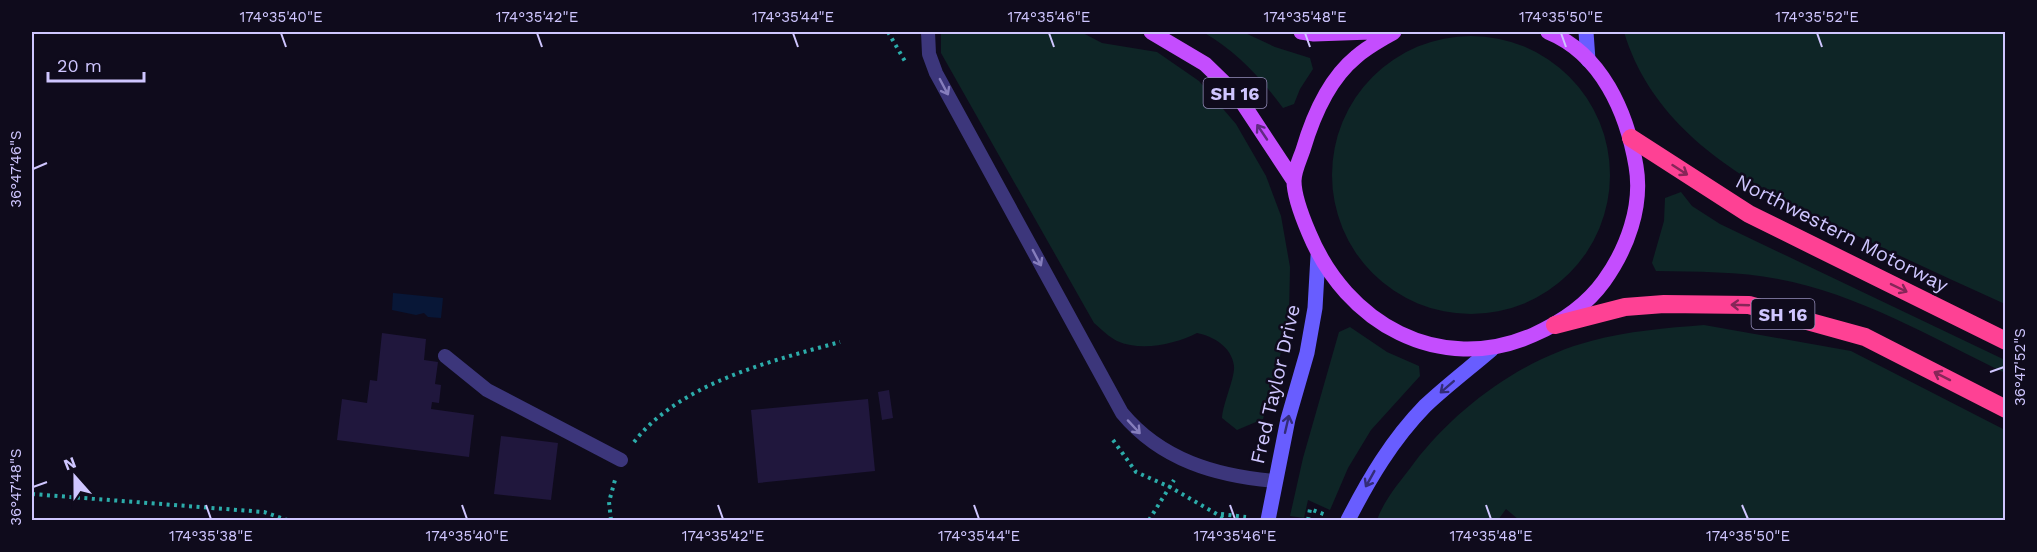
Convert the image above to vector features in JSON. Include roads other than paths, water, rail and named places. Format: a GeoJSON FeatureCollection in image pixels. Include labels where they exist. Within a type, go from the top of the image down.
{"type":"FeatureCollection","features":[{"type":"Feature","properties":{"kind":"highway","name":"Northwestern Motorway"},"geometry":{"type":"LineString","coordinates":[[1631,138],[1749,214],[2006,341]]}},
{"type":"Feature","properties":{"kind":"highway","name":"SH 16"},"geometry":{"type":"LineString","coordinates":[[1556,325],[1625,308],[1664,304],[1749,305],[1865,337],[2006,409]]}},
{"type":"Feature","properties":{"kind":"main road","name":"SH 16"},"geometry":{"type":"LineString","coordinates":[[1151,32],[1205,64],[1238,96],[1294,181],[1304,222],[1318,256],[1343,292],[1395,332],[1427,343],[1462,349],[1492,349],[1556,325]]}},
{"type":"Feature","properties":{"kind":"main road"},"geometry":{"type":"LineString","coordinates":[[1301,32],[1314,34],[1371,32]]}},
{"type":"Feature","properties":{"kind":"main road"},"geometry":{"type":"LineString","coordinates":[[1294,181],[1315,117],[1336,77],[1356,57],[1394,32]]}},
{"type":"Feature","properties":{"kind":"main road"},"geometry":{"type":"LineString","coordinates":[[1548,32],[1572,44],[1609,86],[1631,138],[1638,174],[1636,207],[1629,235],[1615,266],[1597,291],[1556,325]]}},
{"type":"Feature","properties":{"kind":"main road"},"geometry":{"type":"LineString","coordinates":[[1586,32],[1588,60]]}},
{"type":"Feature","properties":{"kind":"main road","name":"Fred Taylor Drive"},"geometry":{"type":"LineString","coordinates":[[1268,520],[1315,308],[1318,256]]}},
{"type":"Feature","properties":{"kind":"main road"},"geometry":{"type":"LineString","coordinates":[[1348,520],[1373,472],[1396,440],[1426,406],[1492,349]]}},
{"type":"Feature","properties":{"kind":"lane"},"geometry":{"type":"LineString","coordinates":[[928,32],[930,54],[936,73],[1104,384],[1137,431],[1185,460],[1220,475],[1275,482]]}},
{"type":"Feature","properties":{"kind":"lane"},"geometry":{"type":"LineString","coordinates":[[445,356],[487,390],[621,460]]}},
{"type":"Feature","properties":{"kind":"water"},"geometry":{"type":"Polygon","coordinates":[[[393,293],[443,298],[441,318],[428,317],[424,313],[416,315],[392,310],[393,293]]]}}]}
